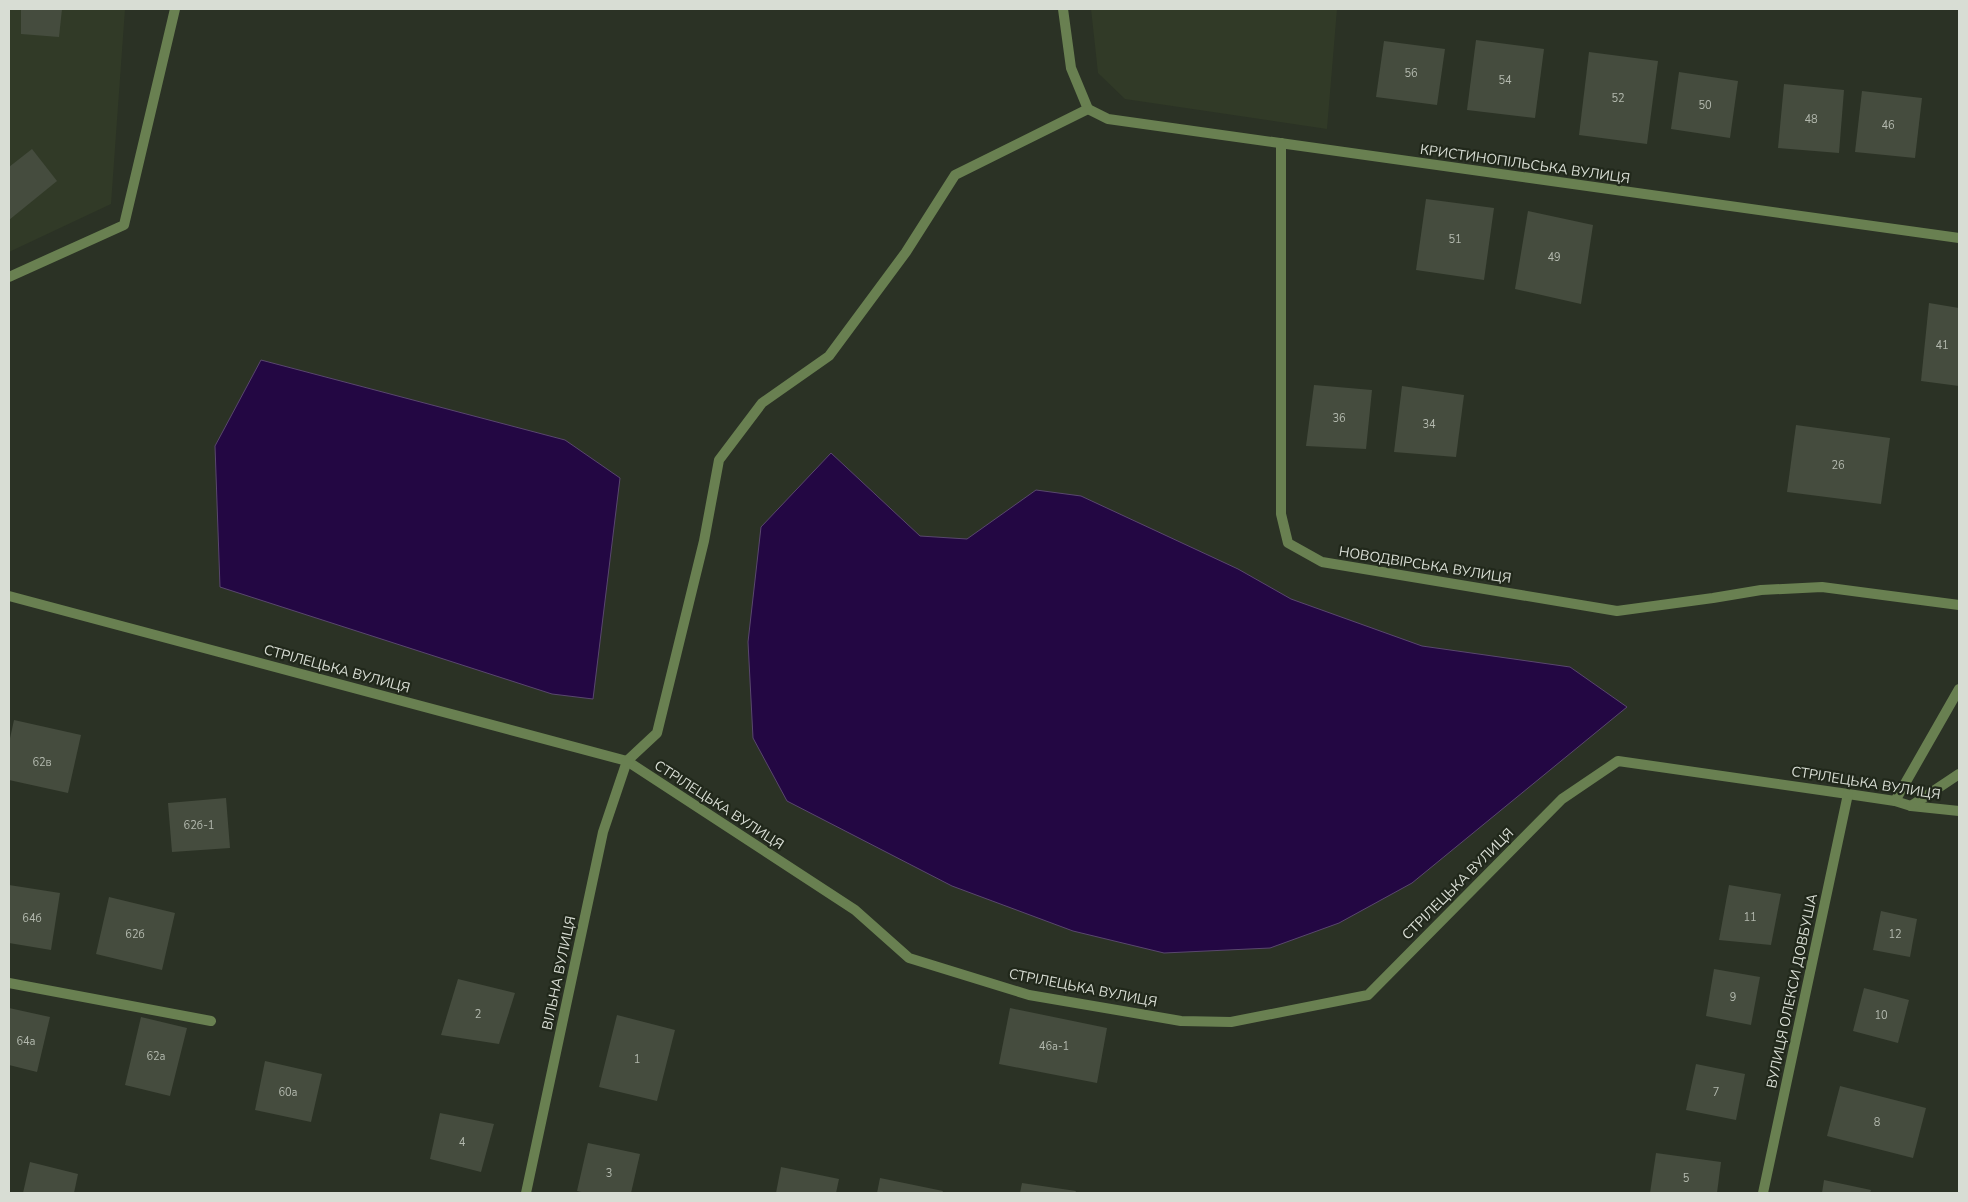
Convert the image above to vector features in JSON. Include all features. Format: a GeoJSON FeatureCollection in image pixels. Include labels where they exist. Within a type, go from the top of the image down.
{"type":"FeatureCollection","features":[{"type":"Feature","properties":{"kind":"street"},"geometry":{"type":"LineString","coordinates":[[9,277],[124,225],[175,9]]}},
{"type":"Feature","properties":{"kind":"street"},"geometry":{"type":"LineString","coordinates":[[627,761],[657,733],[704,540],[719,460],[762,403],[828,356],[906,252],[955,175],[1088,110],[1071,68],[1063,9]]}},
{"type":"Feature","properties":{"kind":"street","name":"КРИСТИНОПІЛЬСЬКА ВУЛИЦЯ"},"geometry":{"type":"LineString","coordinates":[[1088,110],[1108,119],[1959,238]]}},
{"type":"Feature","properties":{"kind":"street","name":"НОВОДВІРСЬКА ВУЛИЦЯ"},"geometry":{"type":"LineString","coordinates":[[1281,143],[1281,514],[1288,544],[1322,562],[1617,611],[1761,590],[1822,587],[1959,605]]}},
{"type":"Feature","properties":{"kind":"street","name":"СТРІЛЕЦЬКА ВУЛИЦЯ"},"geometry":{"type":"LineString","coordinates":[[9,596],[627,761],[855,910],[909,958],[1029,995],[1180,1021],[1231,1022],[1368,995],[1562,799],[1618,761],[1895,801],[1911,806],[1959,811]]}},
{"type":"Feature","properties":{"kind":"street"},"geometry":{"type":"LineString","coordinates":[[1895,801],[1959,689]]}},
{"type":"Feature","properties":{"kind":"street","name":"ВІЛЬНА ВУЛИЦЯ"},"geometry":{"type":"LineString","coordinates":[[526,1193],[603,832],[627,761]]}},
{"type":"Feature","properties":{"kind":"street"},"geometry":{"type":"LineString","coordinates":[[1911,806],[1959,774]]}},
{"type":"Feature","properties":{"kind":"street","name":"ВУЛИЦЯ ОЛЕКСИ ДОВБУША"},"geometry":{"type":"LineString","coordinates":[[1762,1193],[1848,794]]}},
{"type":"Feature","properties":{"kind":"street"},"geometry":{"type":"LineString","coordinates":[[9,983],[211,1021]]}},
{"type":"Feature","properties":{"kind":"shaded area"},"geometry":{"type":"Polygon","coordinates":[[[9,9],[125,9],[111,204],[9,252],[9,9]]]}},
{"type":"Feature","properties":{"kind":"shaded area"},"geometry":{"type":"Polygon","coordinates":[[[1091,9],[1337,9],[1327,129],[1125,99],[1098,73],[1091,9]]]}},
{"type":"Feature","properties":{"kind":"shaded area"},"geometry":{"type":"Polygon","coordinates":[[[261,360],[565,440],[620,478],[593,699],[552,694],[220,587],[215,446],[261,360]]]}},
{"type":"Feature","properties":{"kind":"shaded area"},"geometry":{"type":"Polygon","coordinates":[[[831,453],[920,536],[967,539],[1036,490],[1081,496],[1238,569],[1291,599],[1422,646],[1570,667],[1627,707],[1412,883],[1339,923],[1270,948],[1164,953],[1073,931],[952,886],[787,801],[753,738],[748,642],[761,527],[831,453]]]}},
{"type":"Feature","properties":{"kind":"building"},"geometry":{"type":"Polygon","coordinates":[[[21,9],[62,9],[59,37],[21,34],[21,9]]]}},
{"type":"Feature","properties":{"kind":"building"},"geometry":{"type":"Polygon","coordinates":[[[1476,40],[1544,49],[1535,118],[1467,110],[1476,40]]]}},
{"type":"Feature","properties":{"kind":"building"},"geometry":{"type":"Polygon","coordinates":[[[1384,41],[1445,49],[1437,105],[1376,97],[1384,41]]]}},
{"type":"Feature","properties":{"kind":"building"},"geometry":{"type":"Polygon","coordinates":[[[1589,52],[1658,61],[1647,144],[1579,135],[1589,52]]]}},
{"type":"Feature","properties":{"kind":"building"},"geometry":{"type":"Polygon","coordinates":[[[1679,72],[1738,81],[1730,138],[1671,129],[1679,72]]]}},
{"type":"Feature","properties":{"kind":"building"},"geometry":{"type":"Polygon","coordinates":[[[1784,84],[1844,90],[1839,153],[1778,148],[1784,84]]]}},
{"type":"Feature","properties":{"kind":"building"},"geometry":{"type":"Polygon","coordinates":[[[1862,91],[1922,98],[1915,158],[1855,152],[1862,91]]]}},
{"type":"Feature","properties":{"kind":"building"},"geometry":{"type":"Polygon","coordinates":[[[32,149],[57,181],[9,220],[9,167],[32,149]]]}},
{"type":"Feature","properties":{"kind":"building"},"geometry":{"type":"Polygon","coordinates":[[[1426,199],[1494,208],[1484,280],[1416,270],[1426,199]]]}},
{"type":"Feature","properties":{"kind":"building"},"geometry":{"type":"Polygon","coordinates":[[[1528,211],[1593,225],[1581,304],[1515,289],[1528,211]]]}},
{"type":"Feature","properties":{"kind":"building"},"geometry":{"type":"Polygon","coordinates":[[[1929,303],[1959,308],[1959,386],[1921,381],[1929,303]]]}},
{"type":"Feature","properties":{"kind":"building"},"geometry":{"type":"Polygon","coordinates":[[[1314,385],[1372,390],[1366,449],[1306,446],[1314,385]]]}},
{"type":"Feature","properties":{"kind":"building"},"geometry":{"type":"Polygon","coordinates":[[[1402,386],[1464,395],[1456,457],[1394,452],[1402,386]]]}},
{"type":"Feature","properties":{"kind":"building"},"geometry":{"type":"Polygon","coordinates":[[[1796,425],[1890,438],[1881,504],[1787,492],[1796,425]]]}},
{"type":"Feature","properties":{"kind":"building"},"geometry":{"type":"Polygon","coordinates":[[[14,720],[81,735],[68,793],[9,780],[9,743],[14,720]]]}},
{"type":"Feature","properties":{"kind":"building"},"geometry":{"type":"Polygon","coordinates":[[[226,798],[230,848],[172,852],[168,803],[226,798]]]}},
{"type":"Feature","properties":{"kind":"building"},"geometry":{"type":"Polygon","coordinates":[[[9,885],[60,893],[51,950],[9,943],[9,885]]]}},
{"type":"Feature","properties":{"kind":"building"},"geometry":{"type":"Polygon","coordinates":[[[1729,885],[1781,894],[1771,945],[1719,940],[1729,885]]]}},
{"type":"Feature","properties":{"kind":"building"},"geometry":{"type":"Polygon","coordinates":[[[109,897],[175,913],[162,970],[96,954],[109,897]]]}},
{"type":"Feature","properties":{"kind":"building"},"geometry":{"type":"Polygon","coordinates":[[[1881,911],[1917,919],[1910,957],[1873,950],[1881,911]]]}},
{"type":"Feature","properties":{"kind":"building"},"geometry":{"type":"Polygon","coordinates":[[[1714,969],[1760,977],[1751,1025],[1706,1016],[1714,969]]]}},
{"type":"Feature","properties":{"kind":"building"},"geometry":{"type":"Polygon","coordinates":[[[458,979],[515,993],[499,1044],[441,1035],[458,979]]]}},
{"type":"Feature","properties":{"kind":"building"},"geometry":{"type":"Polygon","coordinates":[[[1864,988],[1909,1000],[1898,1043],[1853,1031],[1864,988]]]}},
{"type":"Feature","properties":{"kind":"building"},"geometry":{"type":"Polygon","coordinates":[[[9,1008],[50,1017],[37,1072],[9,1065],[9,1008]]]}},
{"type":"Feature","properties":{"kind":"building"},"geometry":{"type":"Polygon","coordinates":[[[1010,1008],[1107,1028],[1097,1083],[999,1064],[1010,1008]]]}},
{"type":"Feature","properties":{"kind":"building"},"geometry":{"type":"Polygon","coordinates":[[[617,1015],[675,1030],[657,1101],[599,1087],[617,1015]]]}},
{"type":"Feature","properties":{"kind":"building"},"geometry":{"type":"Polygon","coordinates":[[[141,1017],[187,1028],[170,1096],[125,1085],[141,1017]]]}},
{"type":"Feature","properties":{"kind":"building"},"geometry":{"type":"Polygon","coordinates":[[[265,1061],[322,1074],[311,1122],[255,1110],[265,1061]]]}},
{"type":"Feature","properties":{"kind":"building"},"geometry":{"type":"Polygon","coordinates":[[[1696,1064],[1745,1074],[1736,1120],[1686,1110],[1696,1064]]]}},
{"type":"Feature","properties":{"kind":"building"},"geometry":{"type":"Polygon","coordinates":[[[1840,1086],[1926,1108],[1913,1158],[1827,1136],[1840,1086]]]}},
{"type":"Feature","properties":{"kind":"building"},"geometry":{"type":"Polygon","coordinates":[[[440,1113],[494,1124],[481,1172],[430,1159],[440,1113]]]}},
{"type":"Feature","properties":{"kind":"building"},"geometry":{"type":"Polygon","coordinates":[[[588,1143],[640,1154],[631,1193],[586,1193],[577,1191],[588,1143]]]}},
{"type":"Feature","properties":{"kind":"building"},"geometry":{"type":"Polygon","coordinates":[[[1656,1153],[1721,1162],[1717,1193],[1650,1193],[1656,1153]]]}},
{"type":"Feature","properties":{"kind":"building"},"geometry":{"type":"Polygon","coordinates":[[[30,1162],[78,1174],[74,1193],[23,1193],[30,1162]]]}},
{"type":"Feature","properties":{"kind":"building"},"geometry":{"type":"Polygon","coordinates":[[[781,1167],[839,1179],[836,1193],[776,1193],[781,1167]]]}},
{"type":"Feature","properties":{"kind":"building"},"geometry":{"type":"Polygon","coordinates":[[[880,1178],[943,1191],[942,1193],[877,1193],[880,1178]]]}},
{"type":"Feature","properties":{"kind":"building"},"geometry":{"type":"Polygon","coordinates":[[[1824,1180],[1871,1190],[1870,1193],[1822,1193],[1824,1180]]]}},
{"type":"Feature","properties":{"kind":"building"},"geometry":{"type":"Polygon","coordinates":[[[1022,1183],[1076,1191],[1075,1193],[1020,1193],[1022,1183]]]}}]}
